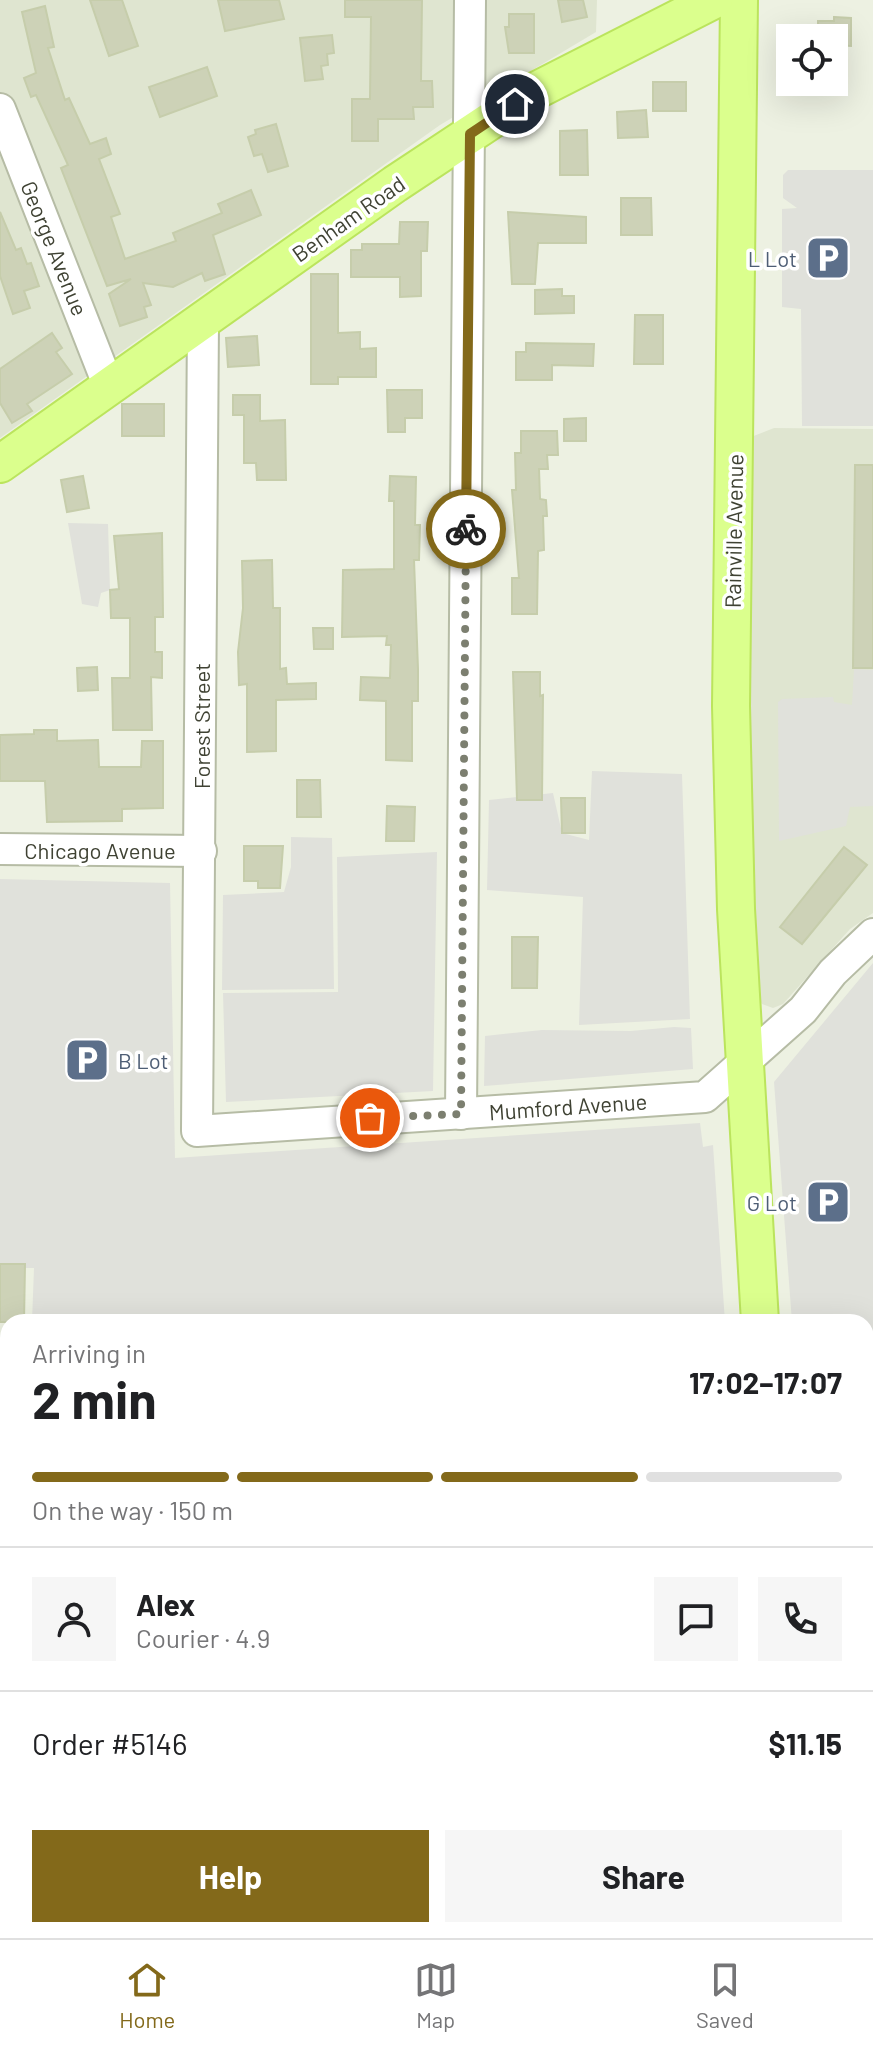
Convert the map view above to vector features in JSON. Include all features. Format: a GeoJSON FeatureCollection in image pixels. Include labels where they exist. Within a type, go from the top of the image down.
{"type":"FeatureCollection","features":[{"type":"Feature","properties":{"kind":"main road","name":"Benham Road"},"geometry":{"type":"LineString","coordinates":[[0,464],[537,90],[667,10],[714,0]]}},
{"type":"Feature","properties":{"kind":"main road","name":"Rainville Avenue"},"geometry":{"type":"LineString","coordinates":[[739,0],[731,706],[744,1061],[760,1314]]}},
{"type":"Feature","properties":{"kind":"street"},"geometry":{"type":"LineString","coordinates":[[461,1114],[470,0]]}},
{"type":"Feature","properties":{"kind":"street","name":"George Avenue"},"geometry":{"type":"LineString","coordinates":[[0,109],[109,387]]}},
{"type":"Feature","properties":{"kind":"street","name":"Forest Street"},"geometry":{"type":"LineString","coordinates":[[197,1131],[203,321]]}},
{"type":"Feature","properties":{"kind":"street","name":"Chicago Avenue"},"geometry":{"type":"LineString","coordinates":[[0,849],[201,851]]}},
{"type":"Feature","properties":{"kind":"street","name":"Mumford Avenue"},"geometry":{"type":"LineString","coordinates":[[197,1131],[705,1097],[803,1010],[833,972],[873,934]]}},
{"type":"Feature","properties":{"kind":"shaded area"},"geometry":{"type":"Polygon","coordinates":[[[0,0],[597,0],[596,32],[440,125],[0,438],[0,0]]]}},
{"type":"Feature","properties":{"kind":"shaded area","name":"L Lot"},"geometry":{"type":"Polygon","coordinates":[[[788,170],[873,170],[873,426],[802,426],[801,309],[782,307],[782,209],[797,208],[783,198],[783,175],[788,170]]]}},
{"type":"Feature","properties":{"kind":"shaded area"},"geometry":{"type":"Polygon","coordinates":[[[774,428],[873,429],[873,913],[850,929],[783,1004],[773,1008],[762,1004],[758,997],[746,795],[751,437],[774,428]]]}},
{"type":"Feature","properties":{"kind":"shaded area"},"geometry":{"type":"Polygon","coordinates":[[[68,523],[108,524],[110,590],[101,593],[98,607],[82,604],[68,523]]]}},
{"type":"Feature","properties":{"kind":"shaded area"},"geometry":{"type":"Polygon","coordinates":[[[854,669],[873,670],[873,806],[850,807],[846,826],[779,841],[778,702],[782,699],[833,697],[834,702],[852,705],[854,669]]]}},
{"type":"Feature","properties":{"kind":"shaded area"},"geometry":{"type":"Polygon","coordinates":[[[592,771],[682,774],[690,1019],[579,1025],[583,897],[487,890],[489,800],[553,793],[562,833],[589,840],[592,771]]]}},
{"type":"Feature","properties":{"kind":"shaded area"},"geometry":{"type":"Polygon","coordinates":[[[291,837],[332,838],[334,989],[222,990],[223,895],[284,892],[291,867],[291,837]]]}},
{"type":"Feature","properties":{"kind":"shaded area"},"geometry":{"type":"Polygon","coordinates":[[[437,852],[433,1091],[226,1102],[223,993],[338,992],[337,857],[437,852]]]}},
{"type":"Feature","properties":{"kind":"shaded area","name":"B Lot"},"geometry":{"type":"Polygon","coordinates":[[[0,879],[170,883],[175,1158],[700,1123],[703,1147],[713,1145],[724,1314],[32,1314],[34,1268],[0,1268],[0,879]]]}},
{"type":"Feature","properties":{"kind":"shaded area","name":"G Lot"},"geometry":{"type":"Polygon","coordinates":[[[873,963],[873,1314],[791,1314],[774,1082],[873,963]]]}},
{"type":"Feature","properties":{"kind":"shaded area"},"geometry":{"type":"Polygon","coordinates":[[[691,1028],[693,1069],[484,1086],[485,1036],[542,1030],[631,1031],[691,1028]]]}},
{"type":"Feature","properties":{"kind":"building"},"geometry":{"type":"Polygon","coordinates":[[[90,0],[122,0],[138,46],[109,56],[90,0]]]}},
{"type":"Feature","properties":{"kind":"building"},"geometry":{"type":"Polygon","coordinates":[[[218,0],[279,0],[284,19],[225,31],[218,0]]]}},
{"type":"Feature","properties":{"kind":"building"},"geometry":{"type":"Polygon","coordinates":[[[345,0],[422,0],[421,81],[432,81],[433,107],[413,107],[414,119],[378,119],[378,141],[352,141],[352,99],[370,99],[371,17],[345,17],[345,0]]]}},
{"type":"Feature","properties":{"kind":"building"},"geometry":{"type":"Polygon","coordinates":[[[558,0],[583,0],[587,17],[562,22],[558,0]]]}},
{"type":"Feature","properties":{"kind":"building"},"geometry":{"type":"Polygon","coordinates":[[[45,6],[54,47],[48,48],[65,100],[69,98],[90,144],[106,138],[111,154],[99,159],[120,214],[111,217],[125,259],[176,241],[173,233],[222,213],[218,204],[251,190],[261,215],[213,235],[225,274],[205,281],[202,273],[173,287],[143,283],[151,305],[144,307],[147,317],[120,326],[109,294],[131,279],[107,286],[61,168],[68,165],[36,95],[31,97],[24,78],[36,73],[22,12],[45,6]]]}},
{"type":"Feature","properties":{"kind":"building"},"geometry":{"type":"Polygon","coordinates":[[[509,14],[534,14],[534,53],[509,53],[505,27],[509,27],[509,14]]]}},
{"type":"Feature","properties":{"kind":"building"},"geometry":{"type":"Polygon","coordinates":[[[834,17],[851,18],[851,46],[848,46],[848,24],[818,24],[818,21],[834,21],[834,17]]]}},
{"type":"Feature","properties":{"kind":"building"},"geometry":{"type":"Polygon","coordinates":[[[332,35],[334,53],[327,54],[328,65],[321,66],[323,79],[305,81],[300,38],[332,35]]]}},
{"type":"Feature","properties":{"kind":"building"},"geometry":{"type":"Polygon","coordinates":[[[207,67],[217,96],[160,117],[149,87],[207,67]]]}},
{"type":"Feature","properties":{"kind":"building"},"geometry":{"type":"Polygon","coordinates":[[[653,82],[686,82],[686,111],[653,111],[653,82]]]}},
{"type":"Feature","properties":{"kind":"building"},"geometry":{"type":"Polygon","coordinates":[[[646,110],[648,137],[618,138],[617,112],[646,110]]]}},
{"type":"Feature","properties":{"kind":"building"},"geometry":{"type":"Polygon","coordinates":[[[276,124],[288,166],[268,172],[262,154],[254,156],[248,137],[256,134],[255,130],[276,124]]]}},
{"type":"Feature","properties":{"kind":"building"},"geometry":{"type":"Polygon","coordinates":[[[587,130],[588,175],[560,175],[560,131],[587,130]]]}},
{"type":"Feature","properties":{"kind":"building"},"geometry":{"type":"Polygon","coordinates":[[[621,198],[651,198],[652,235],[621,235],[621,198]]]}},
{"type":"Feature","properties":{"kind":"building"},"geometry":{"type":"Polygon","coordinates":[[[0,212],[16,250],[21,248],[27,264],[31,263],[39,286],[24,291],[30,308],[13,314],[0,276],[0,212]]]}},
{"type":"Feature","properties":{"kind":"building"},"geometry":{"type":"Polygon","coordinates":[[[508,212],[586,217],[586,243],[538,243],[535,284],[512,284],[508,212]]]}},
{"type":"Feature","properties":{"kind":"building"},"geometry":{"type":"Polygon","coordinates":[[[400,222],[428,222],[427,251],[421,251],[421,296],[400,297],[400,277],[351,277],[351,250],[362,250],[362,244],[399,244],[400,222]]]}},
{"type":"Feature","properties":{"kind":"building"},"geometry":{"type":"Polygon","coordinates":[[[311,274],[338,274],[338,333],[360,332],[360,349],[376,348],[376,377],[338,377],[338,384],[311,384],[311,274]]]}},
{"type":"Feature","properties":{"kind":"building"},"geometry":{"type":"Polygon","coordinates":[[[562,289],[562,296],[574,296],[574,313],[535,314],[535,290],[562,289]]]}},
{"type":"Feature","properties":{"kind":"building"},"geometry":{"type":"Polygon","coordinates":[[[635,315],[663,315],[663,364],[634,364],[635,315]]]}},
{"type":"Feature","properties":{"kind":"building"},"geometry":{"type":"Polygon","coordinates":[[[52,333],[62,348],[56,352],[72,374],[27,404],[32,411],[12,423],[0,403],[0,369],[52,333]]]}},
{"type":"Feature","properties":{"kind":"building"},"geometry":{"type":"Polygon","coordinates":[[[257,336],[259,365],[228,367],[226,338],[257,336]]]}},
{"type":"Feature","properties":{"kind":"building"},"geometry":{"type":"Polygon","coordinates":[[[526,343],[594,344],[593,366],[552,365],[552,380],[516,380],[516,352],[526,352],[526,343]]]}},
{"type":"Feature","properties":{"kind":"building"},"geometry":{"type":"Polygon","coordinates":[[[387,390],[422,390],[422,418],[405,418],[405,432],[388,432],[387,390]]]}},
{"type":"Feature","properties":{"kind":"building"},"geometry":{"type":"Polygon","coordinates":[[[233,395],[260,395],[260,421],[285,420],[286,480],[257,480],[256,463],[244,463],[244,415],[233,415],[233,395]]]}},
{"type":"Feature","properties":{"kind":"building"},"geometry":{"type":"Polygon","coordinates":[[[122,404],[164,404],[164,436],[122,436],[122,404]]]}},
{"type":"Feature","properties":{"kind":"building"},"geometry":{"type":"Polygon","coordinates":[[[586,418],[586,441],[564,441],[564,419],[586,418]]]}},
{"type":"Feature","properties":{"kind":"building"},"geometry":{"type":"Polygon","coordinates":[[[521,431],[557,431],[558,455],[547,455],[548,469],[539,469],[540,499],[546,500],[547,516],[543,516],[544,550],[538,551],[537,614],[512,614],[512,578],[519,578],[512,490],[516,490],[515,453],[521,453],[521,431]]]}},
{"type":"Feature","properties":{"kind":"building"},"geometry":{"type":"Polygon","coordinates":[[[855,465],[873,465],[873,668],[853,668],[855,465]]]}},
{"type":"Feature","properties":{"kind":"building"},"geometry":{"type":"Polygon","coordinates":[[[83,476],[89,508],[67,512],[61,480],[83,476]]]}},
{"type":"Feature","properties":{"kind":"building"},"geometry":{"type":"Polygon","coordinates":[[[390,476],[416,477],[415,525],[420,525],[419,560],[414,560],[418,701],[412,701],[412,761],[386,760],[386,701],[360,700],[361,677],[390,678],[391,645],[386,645],[387,636],[342,637],[343,570],[394,569],[394,501],[389,501],[390,476]]]}},
{"type":"Feature","properties":{"kind":"building"},"geometry":{"type":"Polygon","coordinates":[[[162,533],[163,617],[155,617],[155,652],[162,652],[162,678],[151,677],[152,730],[113,730],[112,678],[130,678],[130,618],[111,618],[110,590],[119,589],[114,536],[162,533]]]}},
{"type":"Feature","properties":{"kind":"building"},"geometry":{"type":"Polygon","coordinates":[[[272,560],[273,608],[280,608],[280,669],[286,668],[287,684],[316,683],[316,699],[276,700],[276,751],[247,752],[247,684],[239,685],[238,652],[243,608],[242,561],[272,560]]]}},
{"type":"Feature","properties":{"kind":"building"},"geometry":{"type":"Polygon","coordinates":[[[313,628],[333,628],[333,649],[314,649],[313,628]]]}},
{"type":"Feature","properties":{"kind":"building"},"geometry":{"type":"Polygon","coordinates":[[[97,667],[98,690],[78,691],[77,668],[97,667]]]}},
{"type":"Feature","properties":{"kind":"building"},"geometry":{"type":"Polygon","coordinates":[[[513,672],[540,672],[540,696],[543,695],[542,800],[517,800],[513,672]]]}},
{"type":"Feature","properties":{"kind":"building"},"geometry":{"type":"Polygon","coordinates":[[[34,730],[57,730],[57,741],[98,740],[99,767],[141,767],[142,741],[163,741],[163,808],[122,809],[122,821],[47,822],[45,781],[0,781],[0,735],[34,734],[34,730]]]}},
{"type":"Feature","properties":{"kind":"building"},"geometry":{"type":"Polygon","coordinates":[[[297,780],[320,780],[321,817],[297,817],[297,780]]]}},
{"type":"Feature","properties":{"kind":"building"},"geometry":{"type":"Polygon","coordinates":[[[561,798],[585,798],[585,833],[562,833],[561,798]]]}},
{"type":"Feature","properties":{"kind":"building"},"geometry":{"type":"Polygon","coordinates":[[[387,806],[415,807],[414,841],[386,841],[387,806]]]}},
{"type":"Feature","properties":{"kind":"building"},"geometry":{"type":"Polygon","coordinates":[[[244,846],[283,846],[280,888],[258,888],[258,881],[244,881],[244,846]]]}},
{"type":"Feature","properties":{"kind":"building"},"geometry":{"type":"Polygon","coordinates":[[[844,847],[867,865],[802,944],[780,927],[844,847]]]}},
{"type":"Feature","properties":{"kind":"building"},"geometry":{"type":"Polygon","coordinates":[[[512,937],[538,937],[537,988],[512,988],[512,937]]]}},
{"type":"Feature","properties":{"kind":"building"},"geometry":{"type":"Polygon","coordinates":[[[0,1264],[25,1264],[24,1314],[0,1314],[0,1264]]]}},
{"type":"Feature","properties":{"kind":"way so far"},"geometry":{"type":"LineString","coordinates":[[370,1118],[461,1114],[466,529]]}},
{"type":"Feature","properties":{"kind":"place","name":"L Lot"},"geometry":{"type":"Point","coordinates":[828,258]}},
{"type":"Feature","properties":{"kind":"place","name":"B Lot"},"geometry":{"type":"Point","coordinates":[87,1060]}},
{"type":"Feature","properties":{"kind":"place","name":"G Lot"},"geometry":{"type":"Point","coordinates":[828,1202]}},
{"type":"Feature","properties":{"kind":"route"},"geometry":{"type":"LineString","coordinates":[[466,529],[470,134],[515,104]]}}]}
